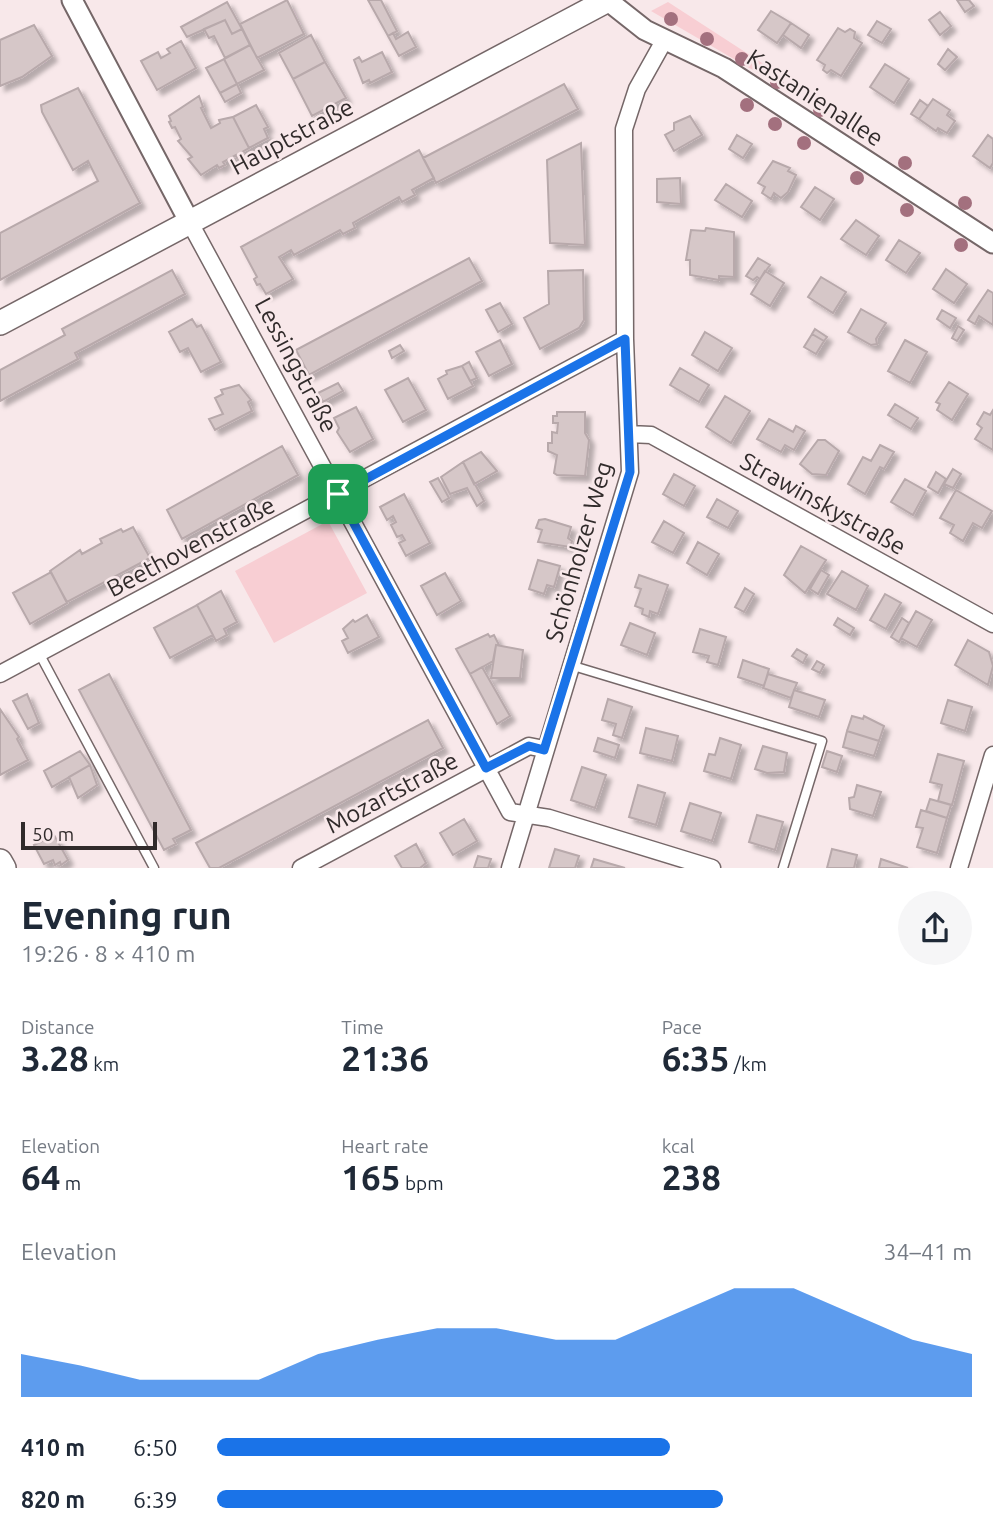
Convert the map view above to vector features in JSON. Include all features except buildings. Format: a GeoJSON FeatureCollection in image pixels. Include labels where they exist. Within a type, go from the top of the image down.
{"type":"FeatureCollection","features":[{"type":"Feature","properties":{"kind":"main road","name":"Hauptstraße"},"geometry":{"type":"LineString","coordinates":[[0,323],[607,0]]}},
{"type":"Feature","properties":{"kind":"main road"},"geometry":{"type":"LineString","coordinates":[[0,861],[4,868]]}},
{"type":"Feature","properties":{"kind":"street","name":"Lessingstraße"},"geometry":{"type":"LineString","coordinates":[[72,0],[510,812],[525,815]]}},
{"type":"Feature","properties":{"kind":"street","name":"Kastanienallee"},"geometry":{"type":"LineString","coordinates":[[607,0],[645,30],[724,68],[993,243]]}},
{"type":"Feature","properties":{"kind":"street","name":"Schönholzer Weg"},"geometry":{"type":"LineString","coordinates":[[510,868],[630,472],[625,339],[624,129],[637,89],[665,39]]}},
{"type":"Feature","properties":{"kind":"street","name":"Beethovenstraße"},"geometry":{"type":"LineString","coordinates":[[0,674],[625,339]]}},
{"type":"Feature","properties":{"kind":"street","name":"Strawinskystraße"},"geometry":{"type":"LineString","coordinates":[[629,434],[651,435],[993,624]]}},
{"type":"Feature","properties":{"kind":"street","name":"Mozartstraße"},"geometry":{"type":"LineString","coordinates":[[301,868],[529,746],[544,750]]}},
{"type":"Feature","properties":{"kind":"street"},"geometry":{"type":"LineString","coordinates":[[959,868],[993,755]]}},
{"type":"Feature","properties":{"kind":"street"},"geometry":{"type":"LineString","coordinates":[[525,815],[549,818],[712,868]]}},
{"type":"Feature","properties":{"kind":"lane"},"geometry":{"type":"LineString","coordinates":[[39,653],[153,868]]}},
{"type":"Feature","properties":{"kind":"lane"},"geometry":{"type":"LineString","coordinates":[[570,665],[822,741],[783,868]]}},
{"type":"Feature","properties":{"kind":"shaded area"},"geometry":{"type":"Polygon","coordinates":[[[668,2],[765,65],[758,73],[651,11],[668,2]]]}},
{"type":"Feature","properties":{"kind":"shaded area"},"geometry":{"type":"Polygon","coordinates":[[[328,521],[367,593],[274,643],[235,571],[328,521]]]}},
{"type":"Feature","properties":{"kind":"route"},"geometry":{"type":"LineString","coordinates":[[625,339],[630,472],[544,750],[529,746],[486,768],[338,494],[625,339]]}}]}
